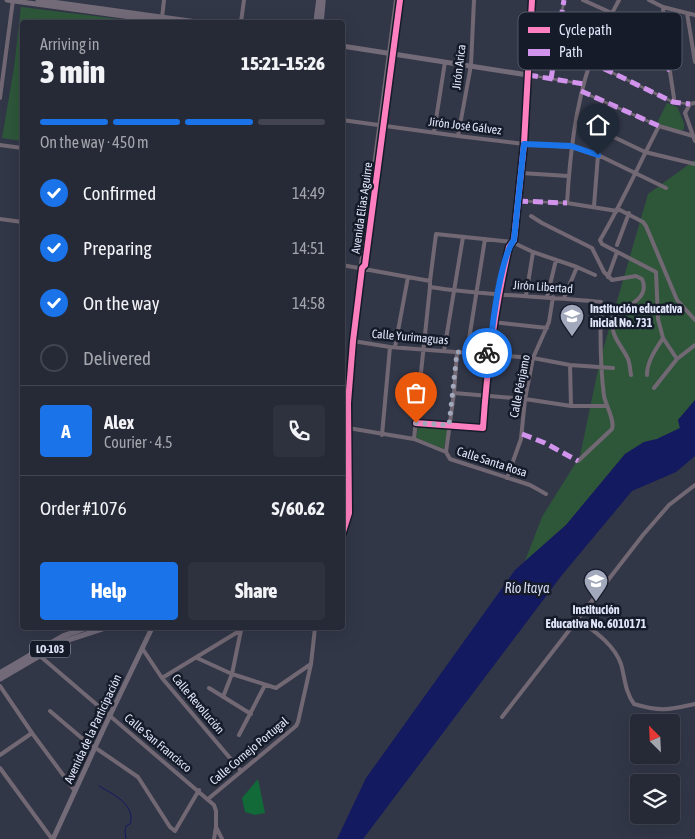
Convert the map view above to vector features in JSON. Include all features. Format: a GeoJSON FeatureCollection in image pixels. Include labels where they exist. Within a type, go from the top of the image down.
{"type":"FeatureCollection","features":[{"type":"Feature","properties":{"kind":"main road"},"geometry":{"type":"LineString","coordinates":[[11,0],[158,20]]}},
{"type":"Feature","properties":{"kind":"main road"},"geometry":{"type":"LineString","coordinates":[[38,0],[86,9]]}},
{"type":"Feature","properties":{"kind":"main road"},"geometry":{"type":"LineString","coordinates":[[316,20],[319,0]]}},
{"type":"Feature","properties":{"kind":"main road"},"geometry":{"type":"LineString","coordinates":[[321,20],[323,0]]}},
{"type":"Feature","properties":{"kind":"main road"},"geometry":{"type":"LineString","coordinates":[[345,46],[528,75]]}},
{"type":"Feature","properties":{"kind":"main road","name":"LO-103"},"geometry":{"type":"LineString","coordinates":[[0,679],[63,636],[80,630]]}},
{"type":"Feature","properties":{"kind":"main road","name":"LO-103"},"geometry":{"type":"LineString","coordinates":[[0,674],[36,654],[65,641],[99,630]]}},
{"type":"Feature","properties":{"kind":"main road","name":"Avenida de la Participación"},"geometry":{"type":"LineString","coordinates":[[53,839],[151,630]]}},
{"type":"Feature","properties":{"kind":"street"},"geometry":{"type":"LineString","coordinates":[[0,98],[1,75],[11,0]]}},
{"type":"Feature","properties":{"kind":"street"},"geometry":{"type":"LineString","coordinates":[[86,9],[88,0]]}},
{"type":"Feature","properties":{"kind":"street"},"geometry":{"type":"LineString","coordinates":[[163,20],[164,0]]}},
{"type":"Feature","properties":{"kind":"street"},"geometry":{"type":"LineString","coordinates":[[240,20],[244,0]]}},
{"type":"Feature","properties":{"kind":"street","name":"Avenida Elías Aguirre"},"geometry":{"type":"LineString","coordinates":[[362,268],[360,264],[373,193],[382,127],[396,0]]}},
{"type":"Feature","properties":{"kind":"street","name":"Avenida Elías Aguirre"},"geometry":{"type":"LineString","coordinates":[[391,54],[400,0]]}},
{"type":"Feature","properties":{"kind":"street","name":"Jirón Arica"},"geometry":{"type":"LineString","coordinates":[[458,136],[470,65],[474,0]]}},
{"type":"Feature","properties":{"kind":"street"},"geometry":{"type":"LineString","coordinates":[[583,0],[610,12]]}},
{"type":"Feature","properties":{"kind":"street"},"geometry":{"type":"LineString","coordinates":[[613,12],[619,0]]}},
{"type":"Feature","properties":{"kind":"street"},"geometry":{"type":"LineString","coordinates":[[649,0],[663,7],[695,15]]}},
{"type":"Feature","properties":{"kind":"street"},"geometry":{"type":"LineString","coordinates":[[663,7],[663,12]]}},
{"type":"Feature","properties":{"kind":"street"},"geometry":{"type":"LineString","coordinates":[[687,13],[695,62]]}},
{"type":"Feature","properties":{"kind":"street"},"geometry":{"type":"LineString","coordinates":[[434,132],[445,62]]}},
{"type":"Feature","properties":{"kind":"street"},"geometry":{"type":"LineString","coordinates":[[485,396],[498,294],[509,247],[514,240],[522,173],[528,70]]}},
{"type":"Feature","properties":{"kind":"street"},"geometry":{"type":"LineString","coordinates":[[551,79],[552,70]]}},
{"type":"Feature","properties":{"kind":"street"},"geometry":{"type":"LineString","coordinates":[[567,203],[571,146],[581,91],[588,70]]}},
{"type":"Feature","properties":{"kind":"street"},"geometry":{"type":"LineString","coordinates":[[607,70],[673,102],[693,103]]}},
{"type":"Feature","properties":{"kind":"street"},"geometry":{"type":"LineString","coordinates":[[670,70],[673,102]]}},
{"type":"Feature","properties":{"kind":"street"},"geometry":{"type":"LineString","coordinates":[[528,75],[584,84]]}},
{"type":"Feature","properties":{"kind":"street"},"geometry":{"type":"LineString","coordinates":[[581,91],[658,126],[693,136]]}},
{"type":"Feature","properties":{"kind":"street"},"geometry":{"type":"LineString","coordinates":[[693,103],[685,113],[695,141]]}},
{"type":"Feature","properties":{"kind":"street"},"geometry":{"type":"LineString","coordinates":[[576,119],[645,152],[695,164]]}},
{"type":"Feature","properties":{"kind":"street","name":"Jirón José Gálvez"},"geometry":{"type":"LineString","coordinates":[[345,121],[382,127],[524,144],[571,146],[598,155],[666,188]]}},
{"type":"Feature","properties":{"kind":"street"},"geometry":{"type":"LineString","coordinates":[[658,126],[600,243],[656,272],[658,319],[662,338],[677,359]]}},
{"type":"Feature","properties":{"kind":"street"},"geometry":{"type":"LineString","coordinates":[[0,145],[20,148]]}},
{"type":"Feature","properties":{"kind":"street"},"geometry":{"type":"LineString","coordinates":[[594,206],[598,155]]}},
{"type":"Feature","properties":{"kind":"street"},"geometry":{"type":"LineString","coordinates":[[522,173],[568,176]]}},
{"type":"Feature","properties":{"kind":"street"},"geometry":{"type":"LineString","coordinates":[[518,201],[567,203],[618,210],[643,222],[677,300],[680,305],[694,314],[695,320]]}},
{"type":"Feature","properties":{"kind":"street"},"geometry":{"type":"LineString","coordinates":[[616,245],[629,214]]}},
{"type":"Feature","properties":{"kind":"street"},"geometry":{"type":"LineString","coordinates":[[532,216],[592,248],[608,277],[615,280],[636,276],[642,279],[644,284],[643,293],[639,300],[613,317],[612,324],[613,334],[628,358],[630,375]]}},
{"type":"Feature","properties":{"kind":"street"},"geometry":{"type":"LineString","coordinates":[[0,219],[20,222]]}},
{"type":"Feature","properties":{"kind":"street"},"geometry":{"type":"LineString","coordinates":[[414,440],[422,349],[436,234],[512,242],[594,275]]}},
{"type":"Feature","properties":{"kind":"street"},"geometry":{"type":"LineString","coordinates":[[444,350],[463,237]]}},
{"type":"Feature","properties":{"kind":"street"},"geometry":{"type":"LineString","coordinates":[[467,352],[485,239]]}},
{"type":"Feature","properties":{"kind":"street"},"geometry":{"type":"LineString","coordinates":[[526,296],[533,252]]}},
{"type":"Feature","properties":{"kind":"street"},"geometry":{"type":"LineString","coordinates":[[608,277],[617,252]]}},
{"type":"Feature","properties":{"kind":"street"},"geometry":{"type":"LineString","coordinates":[[548,297],[556,260]]}},
{"type":"Feature","properties":{"kind":"street"},"geometry":{"type":"LineString","coordinates":[[345,265],[430,281]]}},
{"type":"Feature","properties":{"kind":"street"},"geometry":{"type":"LineString","coordinates":[[564,298],[577,267]]}},
{"type":"Feature","properties":{"kind":"street"},"geometry":{"type":"LineString","coordinates":[[345,526],[350,513],[348,428],[353,341],[362,268]]}},
{"type":"Feature","properties":{"kind":"street"},"geometry":{"type":"LineString","coordinates":[[382,435],[392,347],[408,276]]}},
{"type":"Feature","properties":{"kind":"street","name":"Jirón Libertad"},"geometry":{"type":"LineString","coordinates":[[430,287],[453,291],[601,302],[600,367]]}},
{"type":"Feature","properties":{"kind":"street","name":"Calle Pénjamo"},"geometry":{"type":"LineString","coordinates":[[507,478],[521,439],[525,399],[533,358],[546,328],[553,297]]}},
{"type":"Feature","properties":{"kind":"street"},"geometry":{"type":"LineString","coordinates":[[493,322],[546,328]]}},
{"type":"Feature","properties":{"kind":"street"},"geometry":{"type":"LineString","coordinates":[[648,375],[647,368],[662,338]]}},
{"type":"Feature","properties":{"kind":"street","name":"Calle Yurimaguas"},"geometry":{"type":"LineString","coordinates":[[353,341],[392,347],[533,358],[570,365],[613,368]]}},
{"type":"Feature","properties":{"kind":"street"},"geometry":{"type":"LineString","coordinates":[[654,388],[677,359],[695,346]]}},
{"type":"Feature","properties":{"kind":"street"},"geometry":{"type":"LineString","coordinates":[[446,452],[454,393],[457,352]]}},
{"type":"Feature","properties":{"kind":"street"},"geometry":{"type":"LineString","coordinates":[[570,365],[571,406]]}},
{"type":"Feature","properties":{"kind":"street"},"geometry":{"type":"LineString","coordinates":[[578,461],[613,426],[606,406],[600,367]]}},
{"type":"Feature","properties":{"kind":"street"},"geometry":{"type":"LineString","coordinates":[[454,393],[525,399],[571,406],[606,406]]}},
{"type":"Feature","properties":{"kind":"street","name":"Calle Santa Rosa"},"geometry":{"type":"LineString","coordinates":[[416,423],[483,428],[485,396]]}},
{"type":"Feature","properties":{"kind":"street","name":"Calle Santa Rosa"},"geometry":{"type":"LineString","coordinates":[[348,428],[414,440],[446,452],[450,459],[530,485],[546,494]]}},
{"type":"Feature","properties":{"kind":"street"},"geometry":{"type":"LineString","coordinates":[[502,718],[669,505],[695,485]]}},
{"type":"Feature","properties":{"kind":"street"},"geometry":{"type":"LineString","coordinates":[[345,512],[350,513]]}},
{"type":"Feature","properties":{"kind":"street"},"geometry":{"type":"LineString","coordinates":[[578,619],[594,631],[615,652],[623,672],[626,691],[634,704],[655,710],[669,710],[695,704]]}},
{"type":"Feature","properties":{"kind":"street"},"geometry":{"type":"LineString","coordinates":[[162,678],[239,630]]}},
{"type":"Feature","properties":{"kind":"street"},"geometry":{"type":"LineString","coordinates":[[223,697],[232,674],[241,630]]}},
{"type":"Feature","properties":{"kind":"street","name":"Calle Cornejo Portugal"},"geometry":{"type":"LineString","coordinates":[[208,799],[296,726],[311,664],[315,630]]}},
{"type":"Feature","properties":{"kind":"street","name":"Calle Revolución"},"geometry":{"type":"LineString","coordinates":[[142,648],[162,678],[241,771]]}},
{"type":"Feature","properties":{"kind":"street","name":"Calle San Francisco"},"geometry":{"type":"LineString","coordinates":[[36,654],[199,790],[214,805],[216,827],[222,839]]}},
{"type":"Feature","properties":{"kind":"street"},"geometry":{"type":"LineString","coordinates":[[197,658],[232,674],[276,688],[311,664]]}},
{"type":"Feature","properties":{"kind":"street"},"geometry":{"type":"LineString","coordinates":[[238,735],[265,685]]}},
{"type":"Feature","properties":{"kind":"street"},"geometry":{"type":"LineString","coordinates":[[0,686],[75,792]]}},
{"type":"Feature","properties":{"kind":"street"},"geometry":{"type":"LineString","coordinates":[[209,688],[251,714]]}},
{"type":"Feature","properties":{"kind":"street","name":"Calle Cornejo Portugal"},"geometry":{"type":"LineString","coordinates":[[50,711],[84,740],[138,777],[170,827],[175,831],[199,790]]}},
{"type":"Feature","properties":{"kind":"street"},"geometry":{"type":"LineString","coordinates":[[0,755],[32,733]]}},
{"type":"Feature","properties":{"kind":"street"},"geometry":{"type":"LineString","coordinates":[[0,768],[53,839]]}},
{"type":"Feature","properties":{"kind":"street"},"geometry":{"type":"LineString","coordinates":[[214,839],[216,827]]}},
{"type":"Feature","properties":{"kind":"green space"},"geometry":{"type":"Polygon","coordinates":[[[21,7],[127,20],[20,20],[20,141],[2,138],[14,68],[21,7]]]}},
{"type":"Feature","properties":{"kind":"green space"},"geometry":{"type":"Polygon","coordinates":[[[667,103],[677,107],[684,123],[684,129],[681,131],[657,123],[667,103]]]}},
{"type":"Feature","properties":{"kind":"green space"},"geometry":{"type":"Polygon","coordinates":[[[695,160],[695,400],[678,420],[680,428],[657,439],[644,442],[625,454],[566,525],[525,561],[542,517],[580,456],[600,360],[648,194],[695,160]]]}},
{"type":"Feature","properties":{"kind":"green space"},"geometry":{"type":"Polygon","coordinates":[[[418,425],[448,428],[444,449],[416,438],[418,425]]]}},
{"type":"Feature","properties":{"kind":"green space"},"geometry":{"type":"Polygon","coordinates":[[[258,779],[265,813],[255,815],[245,812],[242,798],[258,779]]]}},
{"type":"Feature","properties":{"kind":"water","name":"Río Itaya"},"geometry":{"type":"Polygon","coordinates":[[[695,400],[695,456],[676,472],[632,491],[562,575],[363,839],[337,839],[366,778],[515,570],[566,525],[625,454],[644,442],[657,439],[680,428],[678,420],[695,400]]]}},
{"type":"Feature","properties":{"kind":"waterway"},"geometry":{"type":"LineString","coordinates":[[99,786],[122,800],[130,811],[130,824],[126,826],[125,832],[126,839]]}},
{"type":"Feature","properties":{"kind":"marked path"},"geometry":{"type":"LineString","coordinates":[[562,12],[564,0]]}},
{"type":"Feature","properties":{"kind":"marked path"},"geometry":{"type":"LineString","coordinates":[[551,79],[552,70]]}},
{"type":"Feature","properties":{"kind":"marked path"},"geometry":{"type":"LineString","coordinates":[[607,70],[673,102],[690,104]]}},
{"type":"Feature","properties":{"kind":"marked path"},"geometry":{"type":"LineString","coordinates":[[528,75],[584,84]]}},
{"type":"Feature","properties":{"kind":"marked path"},"geometry":{"type":"LineString","coordinates":[[581,91],[659,126]]}},
{"type":"Feature","properties":{"kind":"marked path"},"geometry":{"type":"LineString","coordinates":[[518,201],[567,203]]}},
{"type":"Feature","properties":{"kind":"marked path"},"geometry":{"type":"LineString","coordinates":[[522,434],[545,443],[578,461]]}},
{"type":"Feature","properties":{"kind":"cycle path"},"geometry":{"type":"LineString","coordinates":[[345,526],[349,513],[348,403],[353,341],[362,268],[365,265],[400,0]]}},
{"type":"Feature","properties":{"kind":"cycle path"},"geometry":{"type":"LineString","coordinates":[[531,12],[532,0]]}},
{"type":"Feature","properties":{"kind":"cycle path"},"geometry":{"type":"LineString","coordinates":[[416,423],[483,428],[489,360],[496,315],[509,247],[514,240],[524,144],[528,70]]}},
{"type":"Feature","properties":{"kind":"way so far"},"geometry":{"type":"LineString","coordinates":[[416,423],[449,425],[457,352],[487,353]]}},
{"type":"Feature","properties":{"kind":"place","name":"Institución educativa inicial No. 731"},"geometry":{"type":"Point","coordinates":[572,337]}},
{"type":"Feature","properties":{"kind":"place","name":"Institución Educativa No. 6010171"},"geometry":{"type":"Point","coordinates":[596,602]}},
{"type":"Feature","properties":{"kind":"route"},"geometry":{"type":"LineString","coordinates":[[487,353],[489,354],[498,294],[509,247],[514,240],[524,144],[571,146],[598,155]]}}]}
